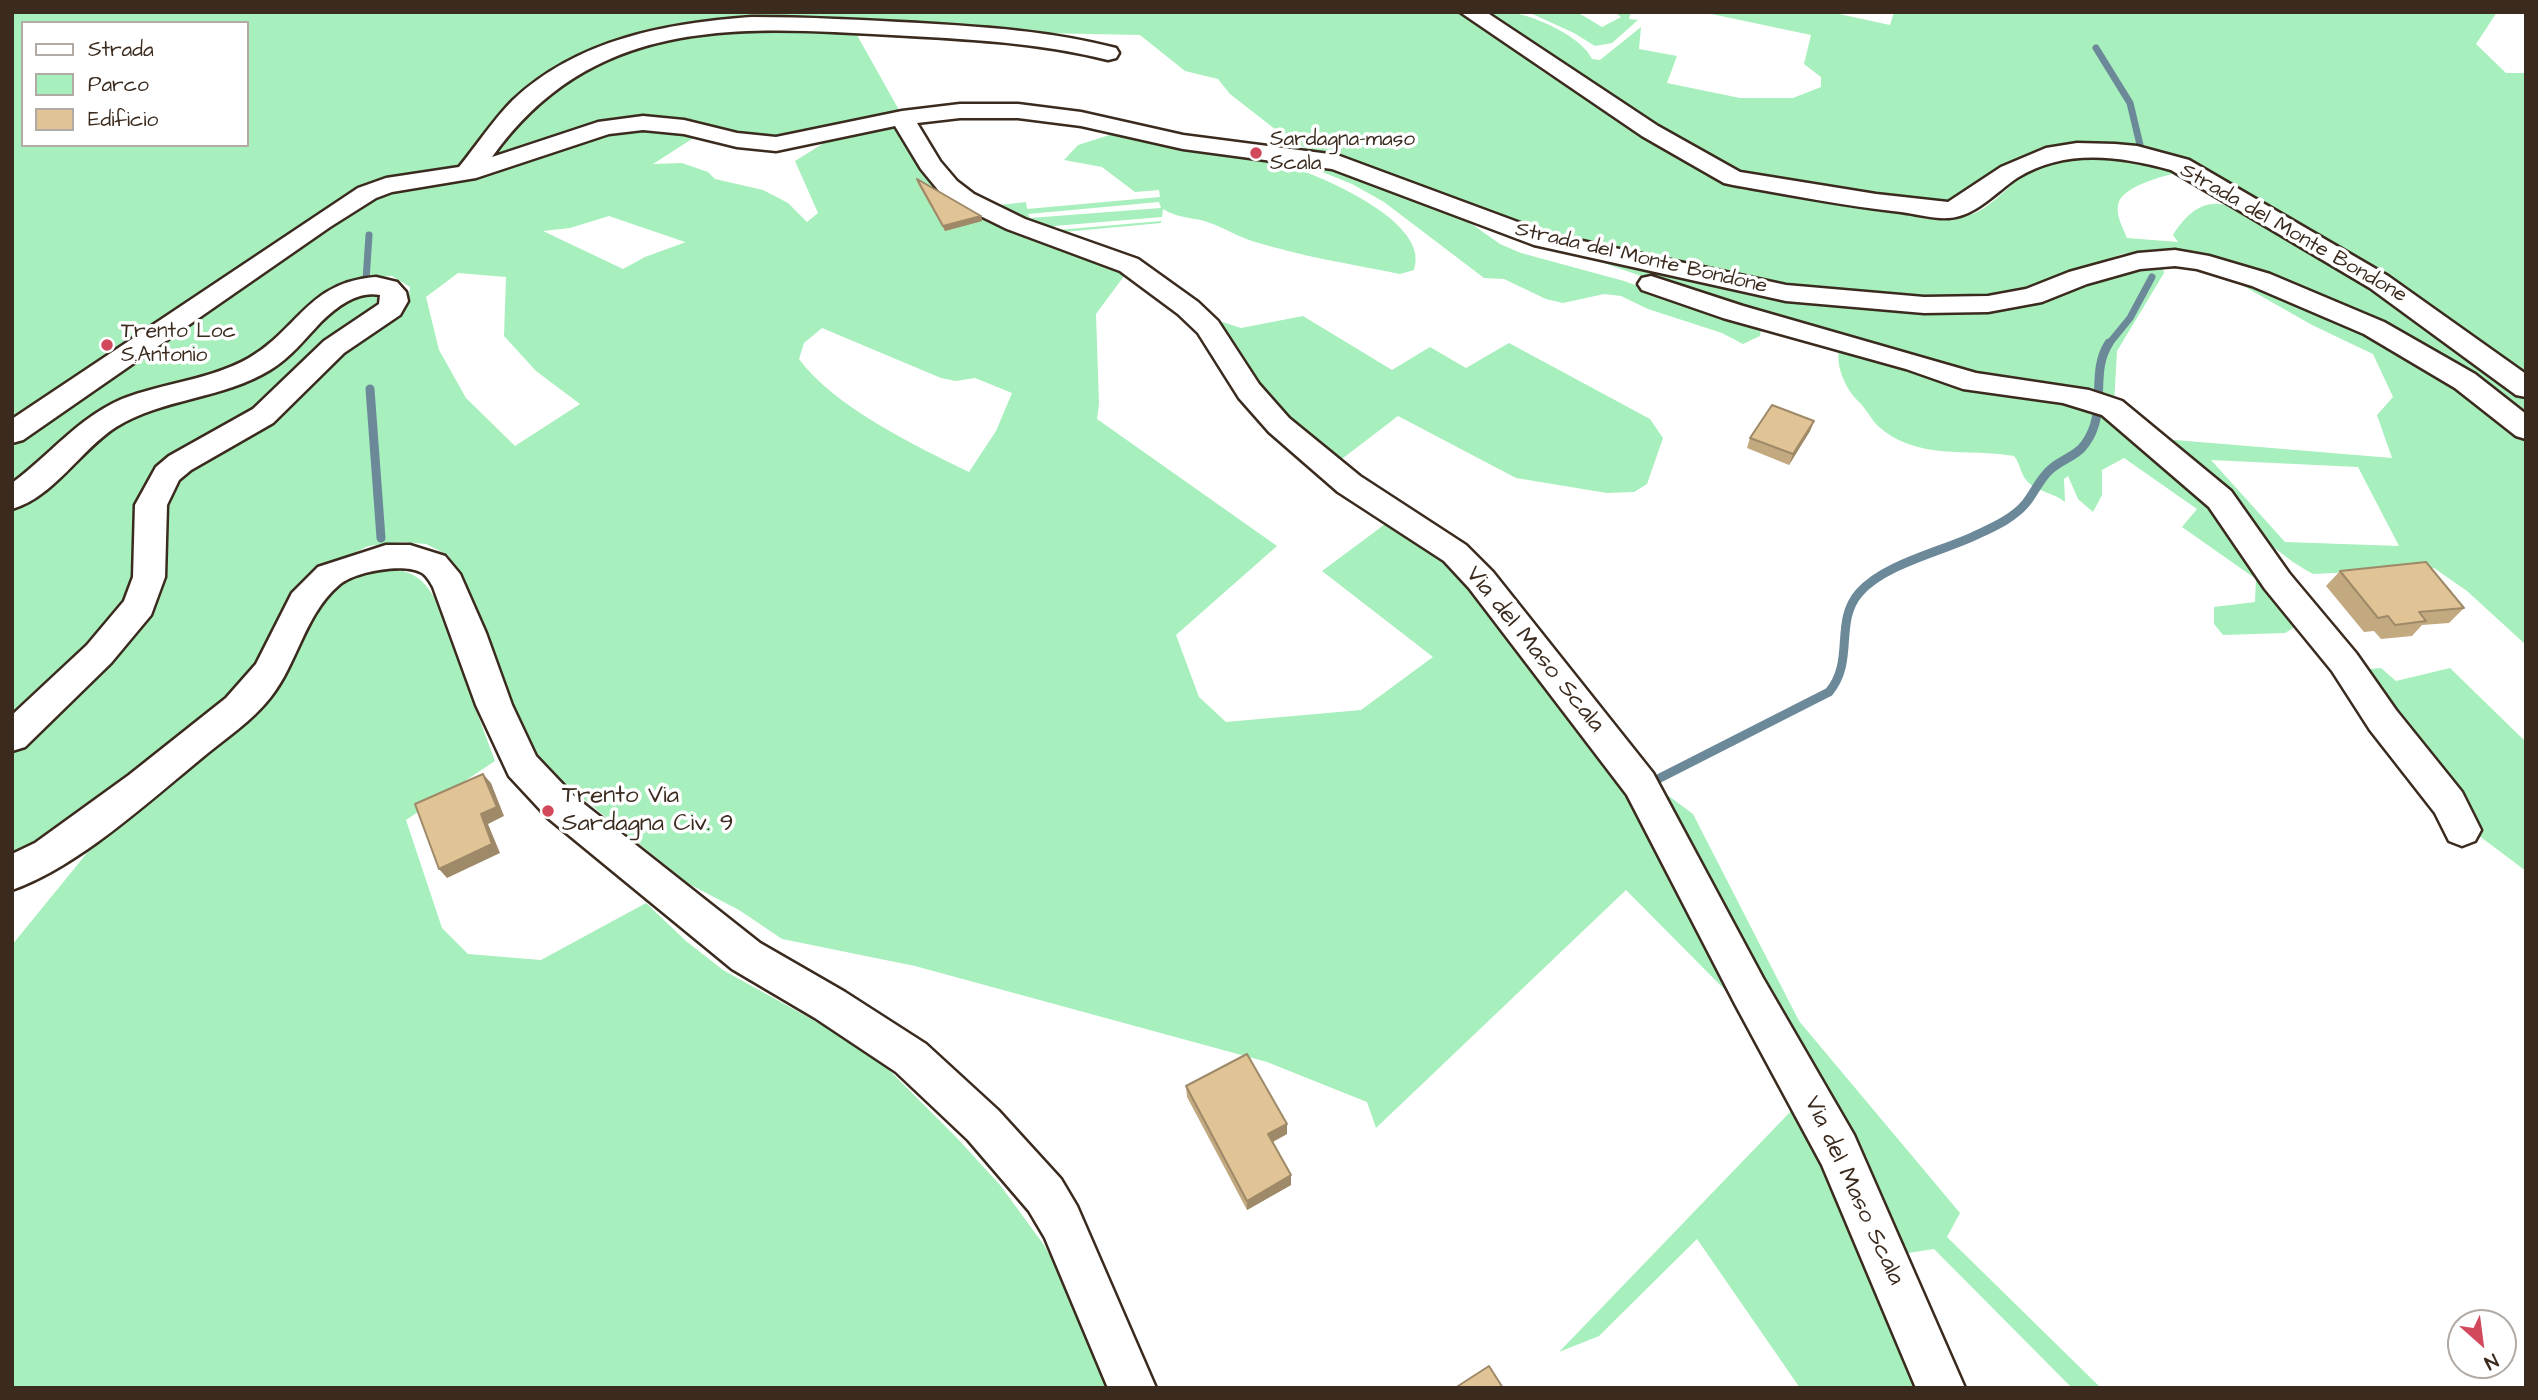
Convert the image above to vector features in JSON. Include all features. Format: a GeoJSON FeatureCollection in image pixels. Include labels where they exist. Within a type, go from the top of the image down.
{"type":"FeatureCollection","features":[{"type":"Feature","properties":{"kind":"street","name":"Strada del Monte Bondone"},"geometry":{"type":"LineString","coordinates":[[1471,12],[1650,131],[1733,178],[1911,207],[1948,210],[1963,206],[2010,172],[2046,155],[2077,150],[2115,151],[2146,155],[2180,165],[2379,282],[2526,388]]}},
{"type":"Feature","properties":{"kind":"street"},"geometry":{"type":"LineString","coordinates":[[467,173],[513,113],[564,73],[598,54],[654,35],[730,26],[863,25],[1038,37],[1072,42],[1108,53]]}},
{"type":"Feature","properties":{"kind":"street","name":"Strada del Monte Bondone"},"geometry":{"type":"LineString","coordinates":[[12,433],[367,193],[386,185],[467,173],[593,130],[620,125],[684,127],[737,140],[776,144],[902,118],[960,111],[1018,111],[1081,119],[1183,142],[1325,160],[1363,171],[1543,240],[1644,264],[1786,292],[1924,305],[2010,301],[2138,261],[2175,258],[2200,262],[2308,298],[2374,328],[2466,381],[2526,429]]}},
{"type":"Feature","properties":{"kind":"street","name":"Via del Maso Scala"},"geometry":{"type":"LineString","coordinates":[[902,118],[930,164],[948,186],[965,199],[1016,224],[1129,265],[1188,308],[1208,327],[1249,391],[1279,425],[1349,484],[1455,552],[1481,580],[1640,785],[1659,818],[1749,991],[1839,1150],[1941,1388]]}},
{"type":"Feature","properties":{"kind":"street"},"geometry":{"type":"LineString","coordinates":[[1508,228],[1518,244],[1609,269],[1733,312],[1916,363],[1973,382],[2100,404],[2220,499],[2277,581],[2344,662],[2383,720],[2449,803],[2462,830]]}},
{"type":"Feature","properties":{"kind":"street"},"geometry":{"type":"LineString","coordinates":[[12,498],[38,480],[89,432],[113,415],[154,397],[226,379],[259,365],[276,353],[328,299],[365,286],[383,286],[393,292],[394,301],[390,309],[334,347],[263,416],[180,463],[167,474],[151,505],[149,577],[139,606],[99,654],[12,737]]}},
{"type":"Feature","properties":{"kind":"street"},"geometry":{"type":"LineString","coordinates":[[12,873],[48,855],[132,794],[238,708],[258,688],[269,671],[304,602],[329,575],[369,560],[386,557],[410,557],[434,564],[448,583],[494,705],[522,766],[561,807],[746,956],[825,1002],[911,1058],[983,1125],[1045,1195],[1061,1222],[1132,1388]]}},
{"type":"Feature","properties":{"kind":"green space"},"geometry":{"type":"Polygon","coordinates":[[[12,12],[1459,12],[1505,41],[1549,75],[1570,85],[1705,175],[1728,184],[1922,216],[1952,217],[1978,212],[2030,171],[2074,156],[2128,159],[2180,172],[2144,183],[2121,198],[2118,213],[2127,238],[2178,242],[2173,235],[2181,223],[2198,209],[2211,204],[2229,205],[2248,212],[2382,294],[2526,397],[2526,417],[2455,365],[2365,312],[2224,263],[2175,251],[2154,250],[2122,254],[2016,291],[1989,296],[1945,297],[1848,291],[1765,281],[1574,241],[1525,226],[1409,181],[1309,150],[1289,140],[1230,94],[1218,79],[1185,71],[1140,35],[697,26],[593,54],[463,167],[408,178],[12,426],[12,12]]]}},
{"type":"Feature","properties":{"kind":"green space"},"geometry":{"type":"Polygon","coordinates":[[[1481,12],[1510,12],[1534,19],[1558,29],[1579,43],[1592,59],[1600,60],[1641,27],[1639,49],[1677,56],[1667,83],[1740,98],[1793,98],[1821,87],[1821,77],[1804,64],[1811,35],[1702,12],[1830,12],[1890,25],[1894,12],[2497,12],[2476,44],[2506,73],[2526,73],[2526,376],[2376,271],[2228,183],[2186,163],[2043,150],[1996,171],[1955,199],[1935,204],[1736,172],[1707,159],[1481,12]]]}},
{"type":"Feature","properties":{"kind":"green space"},"geometry":{"type":"Polygon","coordinates":[[[1528,12],[1577,12],[1602,27],[1621,17],[1614,12],[1631,12],[1629,19],[1638,20],[1612,43],[1595,46],[1528,12]]]}},
{"type":"Feature","properties":{"kind":"green space"},"geometry":{"type":"Polygon","coordinates":[[[853,28],[899,110],[883,117],[782,138],[744,135],[678,120],[609,119],[479,163],[519,111],[601,55],[698,30],[853,28]]]}},
{"type":"Feature","properties":{"kind":"green space"},"geometry":{"type":"Polygon","coordinates":[[[892,127],[898,128],[938,182],[1127,272],[1096,314],[1099,404],[1097,419],[1277,546],[1176,635],[1199,697],[1226,722],[1361,710],[1433,657],[1322,571],[1392,519],[1443,552],[1633,788],[1815,1121],[1930,1388],[1800,1388],[1697,1239],[1599,1336],[1559,1352],[1793,1109],[1734,999],[1626,890],[1376,1128],[1367,1102],[1267,1062],[915,966],[782,939],[739,910],[689,884],[550,772],[539,760],[517,716],[458,572],[448,555],[426,544],[403,542],[368,546],[338,561],[262,658],[198,730],[12,860],[12,754],[121,654],[155,609],[165,577],[165,502],[179,473],[398,315],[408,304],[410,287],[392,276],[374,277],[291,327],[246,364],[163,389],[12,488],[12,443],[377,195],[588,137],[657,130],[695,137],[653,164],[682,163],[708,172],[715,179],[763,190],[788,203],[807,222],[818,213],[795,161],[824,143],[892,127]],[[609,216],[570,228],[543,231],[623,269],[645,257],[686,242],[685,242],[609,216]],[[458,273],[426,297],[439,350],[466,398],[515,446],[580,404],[536,371],[504,336],[506,277],[458,273]],[[822,328],[804,343],[799,359],[814,377],[833,393],[877,424],[969,472],[996,431],[1012,393],[975,378],[956,381],[941,378],[822,328]]]}},
{"type":"Feature","properties":{"kind":"green space"},"geometry":{"type":"Polygon","coordinates":[[[1116,133],[1162,146],[1265,158],[1296,168],[1342,188],[1389,217],[1406,234],[1415,251],[1414,270],[1400,274],[1288,251],[1163,209],[1162,217],[1054,226],[1057,230],[1161,223],[1064,232],[1060,237],[991,206],[1026,202],[1027,209],[1160,197],[1159,190],[1135,192],[1102,167],[1064,160],[1078,145],[1116,133]],[[1159,202],[1028,214],[1030,218],[1161,208],[1159,202]]]}},
{"type":"Feature","properties":{"kind":"green space"},"geometry":{"type":"Polygon","coordinates":[[[1300,163],[1343,172],[1466,220],[1500,244],[1521,253],[1624,281],[1761,329],[1760,336],[1743,344],[1722,333],[1648,309],[1621,296],[1604,294],[1563,303],[1546,299],[1504,279],[1484,278],[1384,202],[1352,184],[1300,163]]]}},
{"type":"Feature","properties":{"kind":"green space"},"geometry":{"type":"Polygon","coordinates":[[[1598,261],[1803,301],[1955,313],[2032,304],[2114,274],[2162,264],[2164,273],[2117,351],[2114,404],[1983,376],[1853,342],[1725,304],[1598,261]]]}},
{"type":"Feature","properties":{"kind":"green space"},"geometry":{"type":"Polygon","coordinates":[[[2233,280],[2317,309],[2381,340],[2432,370],[2526,441],[2526,645],[2467,591],[2434,568],[2313,574],[2254,530],[2163,439],[2392,458],[2377,415],[2393,397],[2373,354],[2312,325],[2233,280]],[[2211,460],[2285,542],[2399,546],[2358,467],[2211,460]]]}},
{"type":"Feature","properties":{"kind":"green space"},"geometry":{"type":"Polygon","coordinates":[[[371,294],[378,298],[375,306],[265,409],[172,460],[135,601],[12,724],[12,511],[113,424],[296,348],[331,309],[358,295],[371,294]]]}},
{"type":"Feature","properties":{"kind":"green space"},"geometry":{"type":"Polygon","coordinates":[[[1303,316],[1392,370],[1430,347],[1466,368],[1509,343],[1650,419],[1663,438],[1647,484],[1634,492],[1607,493],[1516,478],[1398,416],[1334,465],[1291,429],[1210,318],[1241,328],[1303,316]]]}},
{"type":"Feature","properties":{"kind":"green space"},"geometry":{"type":"Polygon","coordinates":[[[1840,346],[2109,412],[2210,495],[2304,621],[2285,633],[2223,635],[2214,624],[2214,607],[2255,602],[2256,579],[2182,527],[2197,509],[2124,458],[2102,470],[2102,495],[2093,512],[2078,499],[2068,476],[2064,479],[2065,502],[2030,484],[2014,456],[1926,449],[1893,437],[1878,426],[1845,382],[1838,360],[1840,346]]]}},
{"type":"Feature","properties":{"kind":"green space"},"geometry":{"type":"Polygon","coordinates":[[[2277,563],[2370,669],[2381,668],[2396,681],[2450,668],[2526,742],[2526,871],[2474,832],[2277,563]]]}},
{"type":"Feature","properties":{"kind":"green space"},"geometry":{"type":"Polygon","coordinates":[[[388,569],[415,576],[434,597],[495,761],[406,820],[442,928],[468,954],[541,960],[646,903],[686,941],[723,970],[851,1041],[880,1061],[1000,1185],[1044,1245],[1070,1292],[1108,1388],[12,1388],[12,945],[109,826],[266,700],[278,687],[300,636],[331,590],[347,579],[388,569]]]}},
{"type":"Feature","properties":{"kind":"green space"},"geometry":{"type":"Polygon","coordinates":[[[1654,785],[1693,814],[1799,1021],[1960,1213],[1947,1237],[2101,1388],[2072,1388],[1934,1249],[1895,1255],[1654,785]]]}},
{"type":"Feature","properties":{"kind":"building"},"geometry":{"type":"Polygon","coordinates":[[[917,179],[981,216],[943,226],[917,179]]]}},
{"type":"Feature","properties":{"kind":"building"},"geometry":{"type":"Polygon","coordinates":[[[1772,405],[1814,421],[1793,454],[1750,438],[1772,405]]]}},
{"type":"Feature","properties":{"kind":"building"},"geometry":{"type":"Polygon","coordinates":[[[2426,562],[2464,608],[2419,612],[2426,621],[2395,625],[2388,616],[2378,618],[2340,571],[2426,562]]]}},
{"type":"Feature","properties":{"kind":"building"},"geometry":{"type":"Polygon","coordinates":[[[483,774],[497,807],[481,814],[492,844],[439,869],[415,804],[483,774]]]}},
{"type":"Feature","properties":{"kind":"building"},"geometry":{"type":"Polygon","coordinates":[[[1247,1054],[1287,1124],[1268,1134],[1291,1175],[1247,1201],[1186,1086],[1247,1054]]]}},
{"type":"Feature","properties":{"kind":"building"},"geometry":{"type":"Polygon","coordinates":[[[1489,1366],[1503,1388],[1455,1388],[1489,1366]]]}},
{"type":"Feature","properties":{"kind":"waterway"},"geometry":{"type":"LineString","coordinates":[[2096,48],[2130,103],[2141,149]]}},
{"type":"Feature","properties":{"kind":"waterway"},"geometry":{"type":"LineString","coordinates":[[366,280],[369,235]]}},
{"type":"Feature","properties":{"kind":"waterway"},"geometry":{"type":"LineString","coordinates":[[2108,345],[2130,318],[2152,277]]}},
{"type":"Feature","properties":{"kind":"waterway"},"geometry":{"type":"LineString","coordinates":[[1652,782],[1829,692],[1841,668],[1847,616],[1859,593],[1869,583],[1912,560],[1979,534],[2021,509],[2047,473],[2082,448],[2092,432],[2098,406],[2100,367],[2108,345]]}},
{"type":"Feature","properties":{"kind":"waterway"},"geometry":{"type":"LineString","coordinates":[[370,389],[381,538]]}},
{"type":"Feature","properties":{"kind":"place","name":"Sardagna-maso Scala"},"geometry":{"type":"Point","coordinates":[1256,153]}},
{"type":"Feature","properties":{"kind":"place","name":"Trento Loc S.Antonio"},"geometry":{"type":"Point","coordinates":[107,345]}},
{"type":"Feature","properties":{"kind":"place","name":"Trento Via Sardagna Civ. 9"},"geometry":{"type":"Point","coordinates":[548,811]}}]}
